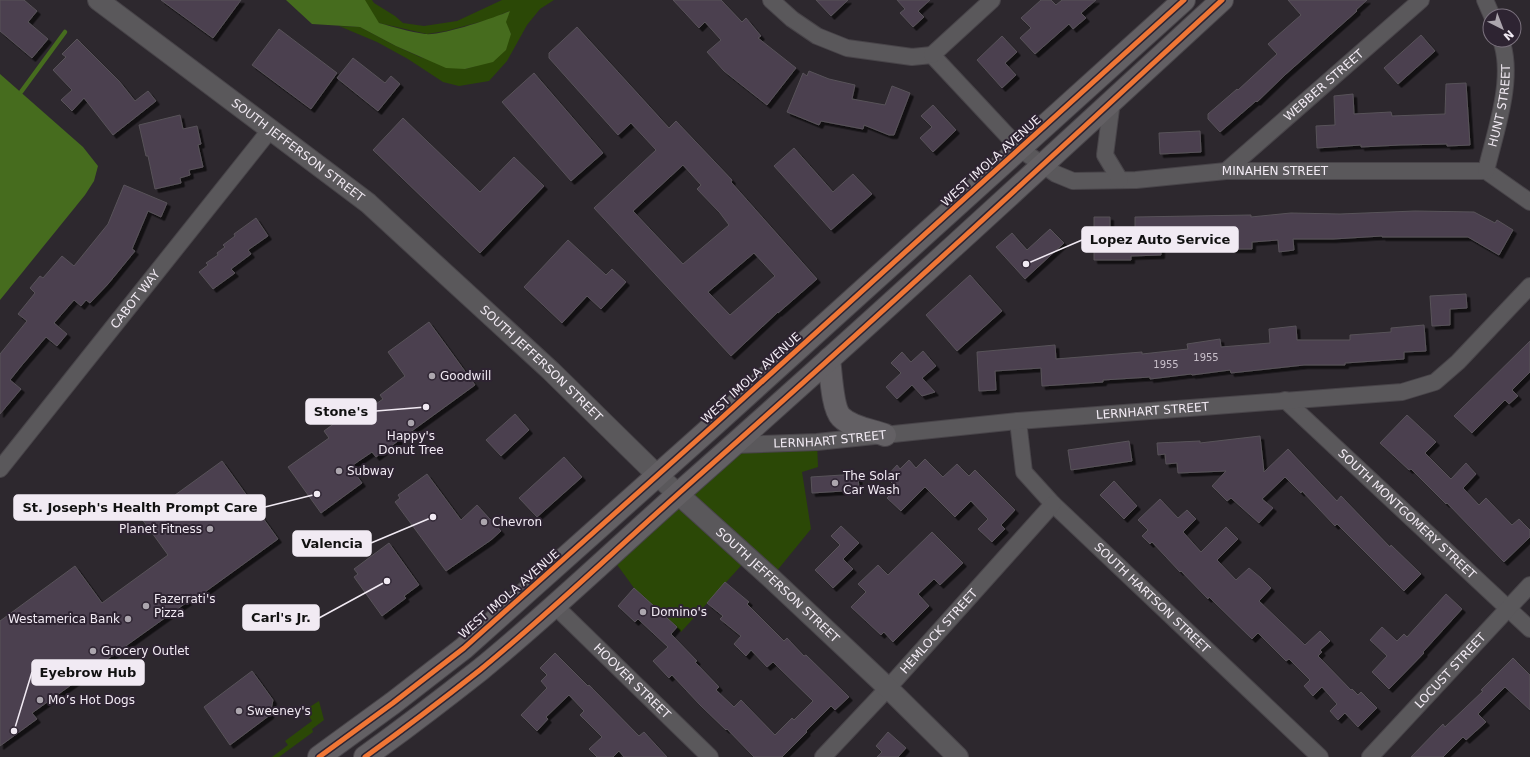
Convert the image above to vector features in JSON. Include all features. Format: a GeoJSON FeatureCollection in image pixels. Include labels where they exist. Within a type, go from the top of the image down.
{"type":"FeatureCollection","features":[{"type":"Feature","properties":{"kind":"main road","name":"WEST IMOLA AVENUE"},"geometry":{"type":"LineString","coordinates":[[319,757],[393,703],[464,648],[1184,0]]}},
{"type":"Feature","properties":{"kind":"main road"},"geometry":{"type":"LineString","coordinates":[[365,757],[410,725],[481,669],[554,605],[829,359],[1222,0]]}},
{"type":"Feature","properties":{"kind":"main road"},"geometry":{"type":"LineString","coordinates":[[829,359],[834,402],[841,417],[852,424],[885,435]]}},
{"type":"Feature","properties":{"kind":"street","name":"SOUTH JEFFERSON STREET"},"geometry":{"type":"LineString","coordinates":[[98,0],[368,203],[551,371],[678,494],[771,578],[888,688],[958,757]]}},
{"type":"Feature","properties":{"kind":"street"},"geometry":{"type":"LineString","coordinates":[[771,0],[792,19],[817,36],[847,48],[912,57],[932,55],[992,0]]}},
{"type":"Feature","properties":{"kind":"street","name":"WEBBER STREET"},"geometry":{"type":"LineString","coordinates":[[1226,171],[1421,0]]}},
{"type":"Feature","properties":{"kind":"street","name":"HUNT STREET"},"geometry":{"type":"LineString","coordinates":[[1486,171],[1501,107],[1506,75],[1503,48]]}},
{"type":"Feature","properties":{"kind":"street","name":"MINAHEN STREET"},"geometry":{"type":"LineString","coordinates":[[932,55],[1020,149],[1056,174],[1073,181],[1120,180],[1226,171],[1486,171]]}},
{"type":"Feature","properties":{"kind":"street"},"geometry":{"type":"LineString","coordinates":[[1112,101],[1105,154],[1120,180]]}},
{"type":"Feature","properties":{"kind":"street","name":"CABOT WAY"},"geometry":{"type":"LineString","coordinates":[[0,469],[270,130]]}},
{"type":"Feature","properties":{"kind":"street"},"geometry":{"type":"LineString","coordinates":[[1486,171],[1530,202]]}},
{"type":"Feature","properties":{"kind":"street","name":"LERNHART STREET"},"geometry":{"type":"LineString","coordinates":[[734,445],[817,442],[1018,421],[1402,392],[1435,382],[1458,362],[1530,286]]}},
{"type":"Feature","properties":{"kind":"street","name":"SOUTH MONTGOMERY STREET"},"geometry":{"type":"LineString","coordinates":[[1285,400],[1530,628]]}},
{"type":"Feature","properties":{"kind":"street","name":"SOUTH HARTSON STREET"},"geometry":{"type":"LineString","coordinates":[[1018,421],[1024,472],[1053,504],[1320,757]]}},
{"type":"Feature","properties":{"kind":"street","name":"HEMLOCK STREET"},"geometry":{"type":"LineString","coordinates":[[823,757],[888,688],[1053,504]]}},
{"type":"Feature","properties":{"kind":"street","name":"LOCUST STREET"},"geometry":{"type":"LineString","coordinates":[[1370,757],[1530,585]]}},
{"type":"Feature","properties":{"kind":"street","name":"HOOVER STREET"},"geometry":{"type":"LineString","coordinates":[[554,605],[710,757]]}},
{"type":"Feature","properties":{"kind":"shaded area"},"geometry":{"type":"Polygon","coordinates":[[[286,0],[365,0],[379,23],[425,34],[433,34],[455,29],[510,11],[506,22],[511,34],[506,50],[493,62],[465,69],[446,68],[396,46],[360,27],[312,24],[286,0]]]}},
{"type":"Feature","properties":{"kind":"shaded area"},"geometry":{"type":"Polygon","coordinates":[[[338,0],[372,0],[374,3],[395,16],[403,23],[424,26],[457,21],[502,0],[554,0],[540,9],[527,25],[507,61],[489,81],[459,86],[443,82],[408,59],[377,42],[339,26],[360,27],[420,57],[465,69],[476,66],[511,34],[505,22],[509,11],[491,19],[446,31],[427,34],[379,23],[338,0]]]}},
{"type":"Feature","properties":{"kind":"shaded area"},"geometry":{"type":"Polygon","coordinates":[[[0,74],[83,147],[98,166],[94,181],[85,195],[0,300],[0,74]]]}},
{"type":"Feature","properties":{"kind":"shaded area"},"geometry":{"type":"Polygon","coordinates":[[[817,442],[818,467],[802,472],[811,529],[771,578],[748,558],[681,632],[634,588],[610,555],[733,445],[817,442]]]}},
{"type":"Feature","properties":{"kind":"shaded area"},"geometry":{"type":"Polygon","coordinates":[[[319,701],[324,720],[312,729],[313,732],[279,757],[272,757],[288,745],[285,741],[312,721],[305,710],[319,701]]]}},
{"type":"Feature","properties":{"kind":"building"},"geometry":{"type":"Polygon","coordinates":[[[0,0],[24,0],[37,11],[28,22],[48,39],[32,58],[0,31],[0,0]]]}},
{"type":"Feature","properties":{"kind":"building"},"geometry":{"type":"Polygon","coordinates":[[[161,0],[241,0],[213,38],[161,0]]]}},
{"type":"Feature","properties":{"kind":"building"},"geometry":{"type":"Polygon","coordinates":[[[673,0],[721,0],[742,22],[746,18],[761,36],[758,38],[796,68],[767,105],[724,71],[707,52],[721,40],[705,22],[699,28],[673,0]]]}},
{"type":"Feature","properties":{"kind":"building"},"geometry":{"type":"Polygon","coordinates":[[[816,0],[848,0],[831,16],[816,0]]]}},
{"type":"Feature","properties":{"kind":"building"},"geometry":{"type":"Polygon","coordinates":[[[897,0],[930,0],[918,11],[924,17],[913,27],[900,13],[905,9],[897,0]]]}},
{"type":"Feature","properties":{"kind":"building"},"geometry":{"type":"Polygon","coordinates":[[[1041,0],[1051,0],[1056,5],[1062,0],[1096,0],[1081,13],[1086,18],[1073,29],[1069,24],[1035,54],[1020,38],[1031,28],[1021,18],[1041,0]]]}},
{"type":"Feature","properties":{"kind":"building"},"geometry":{"type":"Polygon","coordinates":[[[1288,0],[1367,0],[1356,10],[1357,11],[1257,102],[1256,101],[1220,132],[1208,119],[1208,114],[1237,89],[1238,90],[1277,54],[1268,44],[1301,15],[1288,0]]]}},
{"type":"Feature","properties":{"kind":"building"},"geometry":{"type":"Polygon","coordinates":[[[577,27],[669,128],[676,121],[732,180],[731,182],[817,279],[778,312],[731,356],[594,208],[656,150],[631,123],[618,135],[549,58],[549,53],[577,27]],[[683,165],[633,211],[683,264],[729,225],[720,213],[697,189],[701,185],[683,165]],[[754,253],[708,292],[730,315],[775,276],[754,253]]]}},
{"type":"Feature","properties":{"kind":"building"},"geometry":{"type":"Polygon","coordinates":[[[279,29],[337,73],[311,109],[252,65],[279,29]]]}},
{"type":"Feature","properties":{"kind":"building"},"geometry":{"type":"Polygon","coordinates":[[[1421,35],[1435,51],[1398,84],[1384,68],[1421,35]]]}},
{"type":"Feature","properties":{"kind":"building"},"geometry":{"type":"Polygon","coordinates":[[[1002,36],[1017,52],[1005,63],[1016,75],[1002,88],[977,60],[1002,36]]]}},
{"type":"Feature","properties":{"kind":"building"},"geometry":{"type":"Polygon","coordinates":[[[77,39],[119,81],[135,101],[148,91],[156,101],[113,135],[84,98],[72,111],[61,100],[72,90],[53,70],[66,57],[62,54],[77,39]]]}},
{"type":"Feature","properties":{"kind":"building"},"geometry":{"type":"Polygon","coordinates":[[[353,58],[385,83],[391,76],[400,84],[378,111],[337,78],[353,58]]]}},
{"type":"Feature","properties":{"kind":"building"},"geometry":{"type":"Polygon","coordinates":[[[809,71],[829,79],[855,85],[852,99],[885,105],[892,86],[910,93],[894,135],[889,135],[864,125],[863,129],[821,121],[819,125],[787,112],[803,73],[807,76],[809,71]]]}},
{"type":"Feature","properties":{"kind":"building"},"geometry":{"type":"Polygon","coordinates":[[[534,73],[603,153],[571,181],[502,102],[534,73]]]}},
{"type":"Feature","properties":{"kind":"building"},"geometry":{"type":"Polygon","coordinates":[[[1466,83],[1470,145],[1447,146],[1447,144],[1361,147],[1361,145],[1317,148],[1316,126],[1335,125],[1334,96],[1353,94],[1354,114],[1391,112],[1392,116],[1445,114],[1446,84],[1466,83]]]}},
{"type":"Feature","properties":{"kind":"building"},"geometry":{"type":"Polygon","coordinates":[[[933,105],[956,130],[933,152],[920,138],[932,127],[921,116],[933,105]]]}},
{"type":"Feature","properties":{"kind":"building"},"geometry":{"type":"Polygon","coordinates":[[[180,115],[183,129],[197,126],[201,144],[198,145],[203,167],[189,170],[190,175],[180,178],[181,183],[155,189],[148,156],[146,156],[139,125],[180,115]]]}},
{"type":"Feature","properties":{"kind":"building"},"geometry":{"type":"Polygon","coordinates":[[[403,118],[480,192],[514,157],[544,186],[480,253],[373,150],[403,118]]]}},
{"type":"Feature","properties":{"kind":"building"},"geometry":{"type":"Polygon","coordinates":[[[1200,131],[1201,152],[1160,154],[1159,133],[1200,131]]]}},
{"type":"Feature","properties":{"kind":"building"},"geometry":{"type":"Polygon","coordinates":[[[794,148],[833,192],[853,174],[872,194],[831,230],[774,166],[794,148]]]}},
{"type":"Feature","properties":{"kind":"building"},"geometry":{"type":"Polygon","coordinates":[[[124,185],[167,203],[161,217],[148,211],[132,249],[135,251],[108,284],[90,303],[86,300],[81,306],[74,300],[54,323],[67,334],[57,346],[46,337],[22,365],[10,380],[21,389],[0,414],[0,354],[27,321],[18,314],[35,293],[30,288],[40,276],[43,278],[62,256],[74,266],[108,224],[124,185]]]}},
{"type":"Feature","properties":{"kind":"building"},"geometry":{"type":"Polygon","coordinates":[[[1415,211],[1474,212],[1495,223],[1497,220],[1513,230],[1499,255],[1468,237],[1382,236],[1333,239],[1293,239],[1294,250],[1279,252],[1278,240],[1252,242],[1252,249],[1232,249],[1232,242],[1168,242],[1161,243],[1161,255],[1131,256],[1131,260],[1094,260],[1094,217],[1110,217],[1110,234],[1135,234],[1135,217],[1251,215],[1251,217],[1291,213],[1340,214],[1415,211]]]}},
{"type":"Feature","properties":{"kind":"building"},"geometry":{"type":"Polygon","coordinates":[[[256,218],[268,236],[248,250],[251,254],[231,269],[235,273],[213,289],[199,272],[208,265],[206,263],[218,255],[217,253],[225,247],[223,245],[235,236],[234,234],[256,218]]]}},
{"type":"Feature","properties":{"kind":"building"},"geometry":{"type":"Polygon","coordinates":[[[1050,229],[1064,243],[1025,279],[996,247],[1012,233],[1027,250],[1050,229]]]}},
{"type":"Feature","properties":{"kind":"building"},"geometry":{"type":"Polygon","coordinates":[[[568,240],[606,275],[612,269],[626,282],[601,309],[587,296],[562,323],[524,287],[568,240]]]}},
{"type":"Feature","properties":{"kind":"building"},"geometry":{"type":"Polygon","coordinates":[[[970,275],[1002,311],[957,351],[926,315],[970,275]]]}},
{"type":"Feature","properties":{"kind":"building"},"geometry":{"type":"Polygon","coordinates":[[[1466,294],[1467,308],[1450,309],[1450,325],[1432,326],[1430,296],[1466,294]]]}},
{"type":"Feature","properties":{"kind":"building"},"geometry":{"type":"Polygon","coordinates":[[[429,322],[475,385],[376,457],[372,452],[350,467],[362,483],[321,513],[288,467],[329,438],[324,431],[347,414],[352,421],[383,399],[380,395],[405,376],[388,352],[429,322]]]}},
{"type":"Feature","properties":{"kind":"building"},"geometry":{"type":"Polygon","coordinates":[[[1424,325],[1426,351],[1404,352],[1404,359],[1345,363],[1345,365],[1304,365],[1231,373],[1230,370],[1150,379],[1150,377],[1103,380],[1103,382],[1042,386],[1041,368],[995,371],[996,390],[979,391],[977,352],[1055,345],[1056,359],[1142,352],[1142,354],[1188,349],[1187,344],[1220,339],[1221,347],[1270,343],[1269,329],[1296,326],[1297,340],[1350,340],[1350,335],[1391,332],[1391,328],[1424,325]]]}},
{"type":"Feature","properties":{"kind":"building"},"geometry":{"type":"Polygon","coordinates":[[[1530,341],[1530,372],[1512,390],[1518,396],[1509,404],[1505,400],[1472,433],[1454,416],[1530,341]]]}},
{"type":"Feature","properties":{"kind":"building"},"geometry":{"type":"Polygon","coordinates":[[[923,351],[936,366],[922,378],[935,392],[922,396],[912,385],[897,399],[886,387],[901,373],[891,363],[902,352],[911,362],[923,351]]]}},
{"type":"Feature","properties":{"kind":"building"},"geometry":{"type":"Polygon","coordinates":[[[515,414],[529,430],[501,456],[486,440],[515,414]]]}},
{"type":"Feature","properties":{"kind":"building"},"geometry":{"type":"Polygon","coordinates":[[[1407,415],[1436,442],[1425,453],[1451,479],[1466,463],[1476,474],[1463,488],[1479,505],[1486,498],[1512,525],[1519,519],[1530,530],[1530,537],[1504,562],[1447,503],[1446,504],[1411,469],[1409,470],[1380,443],[1407,415]]]}},
{"type":"Feature","properties":{"kind":"building"},"geometry":{"type":"Polygon","coordinates":[[[1260,436],[1264,472],[1288,449],[1337,501],[1341,496],[1390,547],[1391,545],[1421,574],[1404,591],[1337,524],[1335,526],[1302,491],[1301,493],[1285,477],[1262,499],[1273,508],[1259,523],[1231,498],[1227,501],[1212,486],[1226,471],[1178,473],[1177,463],[1166,464],[1165,454],[1158,455],[1157,443],[1200,441],[1200,443],[1260,436]]]}},
{"type":"Feature","properties":{"kind":"building"},"geometry":{"type":"Polygon","coordinates":[[[1129,441],[1132,461],[1071,470],[1068,450],[1129,441]]]}},
{"type":"Feature","properties":{"kind":"building","name":"Chevron"},"geometry":{"type":"Polygon","coordinates":[[[564,457],[582,477],[537,517],[519,498],[564,457]]]}},
{"type":"Feature","properties":{"kind":"building"},"geometry":{"type":"Polygon","coordinates":[[[925,459],[943,477],[957,464],[969,476],[975,470],[1015,510],[1001,525],[1005,529],[992,542],[978,529],[988,519],[971,501],[955,517],[925,487],[901,511],[887,498],[897,488],[886,477],[897,465],[900,469],[909,460],[916,468],[925,459]]]}},
{"type":"Feature","properties":{"kind":"building"},"geometry":{"type":"Polygon","coordinates":[[[222,461],[278,539],[32,713],[37,719],[0,746],[0,621],[75,566],[102,603],[168,555],[142,519],[222,461]]]}},
{"type":"Feature","properties":{"kind":"building"},"geometry":{"type":"Polygon","coordinates":[[[427,474],[461,520],[477,505],[501,531],[491,540],[446,571],[395,502],[400,498],[398,495],[427,474]]]}},
{"type":"Feature","properties":{"kind":"building","name":"The Solar Car Wash"},"geometry":{"type":"Polygon","coordinates":[[[858,474],[859,490],[812,493],[811,477],[858,474]]]}},
{"type":"Feature","properties":{"kind":"building"},"geometry":{"type":"Polygon","coordinates":[[[1114,481],[1137,506],[1124,519],[1100,495],[1114,481]]]}},
{"type":"Feature","properties":{"kind":"building"},"geometry":{"type":"Polygon","coordinates":[[[1160,499],[1178,518],[1187,510],[1196,519],[1183,532],[1201,552],[1226,527],[1238,539],[1217,560],[1236,580],[1249,568],[1261,578],[1271,588],[1259,601],[1305,645],[1320,631],[1330,641],[1320,650],[1322,652],[1318,656],[1351,690],[1352,689],[1358,695],[1361,692],[1377,708],[1358,727],[1345,713],[1338,720],[1330,711],[1337,704],[1322,687],[1313,696],[1304,686],[1310,680],[1289,659],[1286,661],[1258,633],[1252,639],[1209,597],[1208,599],[1181,571],[1180,572],[1152,542],[1150,544],[1142,536],[1148,530],[1138,520],[1160,499]]]}},
{"type":"Feature","properties":{"kind":"building"},"geometry":{"type":"Polygon","coordinates":[[[841,526],[859,543],[843,559],[853,569],[833,588],[815,570],[840,545],[831,536],[841,526]]]}},
{"type":"Feature","properties":{"kind":"building"},"geometry":{"type":"Polygon","coordinates":[[[932,532],[963,563],[940,585],[934,579],[918,594],[929,606],[893,642],[884,632],[881,635],[851,607],[866,592],[858,584],[878,565],[888,575],[932,532]]]}},
{"type":"Feature","properties":{"kind":"building"},"geometry":{"type":"Polygon","coordinates":[[[389,543],[419,585],[404,596],[406,598],[382,616],[354,577],[358,574],[354,569],[389,543]]]}},
{"type":"Feature","properties":{"kind":"building"},"geometry":{"type":"Polygon","coordinates":[[[725,582],[749,602],[747,604],[784,641],[787,638],[804,656],[806,655],[849,697],[835,710],[831,706],[782,757],[754,757],[727,729],[726,730],[700,705],[672,675],[669,678],[653,661],[668,647],[638,619],[635,622],[618,606],[634,588],[677,627],[671,634],[719,687],[716,690],[734,707],[741,700],[775,735],[792,718],[794,720],[813,701],[773,662],[767,667],[751,650],[746,656],[734,644],[741,636],[720,619],[723,616],[707,603],[725,582]]]}},
{"type":"Feature","properties":{"kind":"building"},"geometry":{"type":"Polygon","coordinates":[[[1446,594],[1462,609],[1423,652],[1424,653],[1389,689],[1372,672],[1387,656],[1370,640],[1382,627],[1397,641],[1404,634],[1407,637],[1446,594]]]}},
{"type":"Feature","properties":{"kind":"building"},"geometry":{"type":"Polygon","coordinates":[[[555,653],[639,736],[644,732],[667,757],[624,757],[619,751],[613,757],[597,757],[589,749],[602,737],[580,715],[584,711],[569,695],[546,717],[548,719],[537,731],[521,715],[547,688],[541,681],[547,675],[540,668],[555,653]]]}},
{"type":"Feature","properties":{"kind":"building"},"geometry":{"type":"Polygon","coordinates":[[[1513,658],[1530,675],[1530,710],[1505,687],[1478,714],[1486,722],[1466,740],[1463,737],[1443,757],[1411,757],[1443,724],[1445,727],[1483,691],[1481,690],[1513,658]]]}},
{"type":"Feature","properties":{"kind":"building","name":"Sweeney's"},"geometry":{"type":"Polygon","coordinates":[[[252,671],[273,700],[270,715],[230,745],[204,707],[252,671]]]}},
{"type":"Feature","properties":{"kind":"building"},"geometry":{"type":"Polygon","coordinates":[[[888,732],[906,748],[898,757],[877,757],[882,752],[876,746],[888,732]]]}},
{"type":"Feature","properties":{"kind":"waterway"},"geometry":{"type":"LineString","coordinates":[[21,92],[65,32]]}},
{"type":"Feature","properties":{"kind":"cycle path"},"geometry":{"type":"LineString","coordinates":[[319,757],[393,703],[464,648],[715,424],[1184,0]]}},
{"type":"Feature","properties":{"kind":"cycle path"},"geometry":{"type":"LineString","coordinates":[[365,757],[466,681],[532,626],[888,306],[1222,0]]}},
{"type":"Feature","properties":{"kind":"place","name":"Lopez Auto Service"},"geometry":{"type":"Point","coordinates":[1026,264]}},
{"type":"Feature","properties":{"kind":"place","name":"Goodwill"},"geometry":{"type":"Point","coordinates":[432,376]}},
{"type":"Feature","properties":{"kind":"place","name":"Stone's"},"geometry":{"type":"Point","coordinates":[426,407]}},
{"type":"Feature","properties":{"kind":"place","name":"Happy's Donut Tree"},"geometry":{"type":"Point","coordinates":[411,423]}},
{"type":"Feature","properties":{"kind":"place","name":"Subway"},"geometry":{"type":"Point","coordinates":[339,471]}},
{"type":"Feature","properties":{"kind":"place","name":"The Solar Car Wash"},"geometry":{"type":"Point","coordinates":[835,483]}},
{"type":"Feature","properties":{"kind":"place","name":"St. Joseph's Health Prompt Care"},"geometry":{"type":"Point","coordinates":[317,494]}},
{"type":"Feature","properties":{"kind":"place","name":"Valencia"},"geometry":{"type":"Point","coordinates":[433,517]}},
{"type":"Feature","properties":{"kind":"place","name":"Chevron"},"geometry":{"type":"Point","coordinates":[484,522]}},
{"type":"Feature","properties":{"kind":"place","name":"Planet Fitness"},"geometry":{"type":"Point","coordinates":[210,529]}},
{"type":"Feature","properties":{"kind":"place","name":"Carl's Jr."},"geometry":{"type":"Point","coordinates":[387,581]}},
{"type":"Feature","properties":{"kind":"place","name":"Fazerrati's Pizza"},"geometry":{"type":"Point","coordinates":[146,606]}},
{"type":"Feature","properties":{"kind":"place","name":"Domino's"},"geometry":{"type":"Point","coordinates":[643,612]}},
{"type":"Feature","properties":{"kind":"place","name":"Westamerica Bank"},"geometry":{"type":"Point","coordinates":[128,619]}},
{"type":"Feature","properties":{"kind":"place","name":"Grocery Outlet"},"geometry":{"type":"Point","coordinates":[93,651]}},
{"type":"Feature","properties":{"kind":"place","name":"Mo’s Hot Dogs"},"geometry":{"type":"Point","coordinates":[40,700]}},
{"type":"Feature","properties":{"kind":"place","name":"Sweeney's"},"geometry":{"type":"Point","coordinates":[239,711]}},
{"type":"Feature","properties":{"kind":"place","name":"Eyebrow Hub"},"geometry":{"type":"Point","coordinates":[14,731]}}]}
